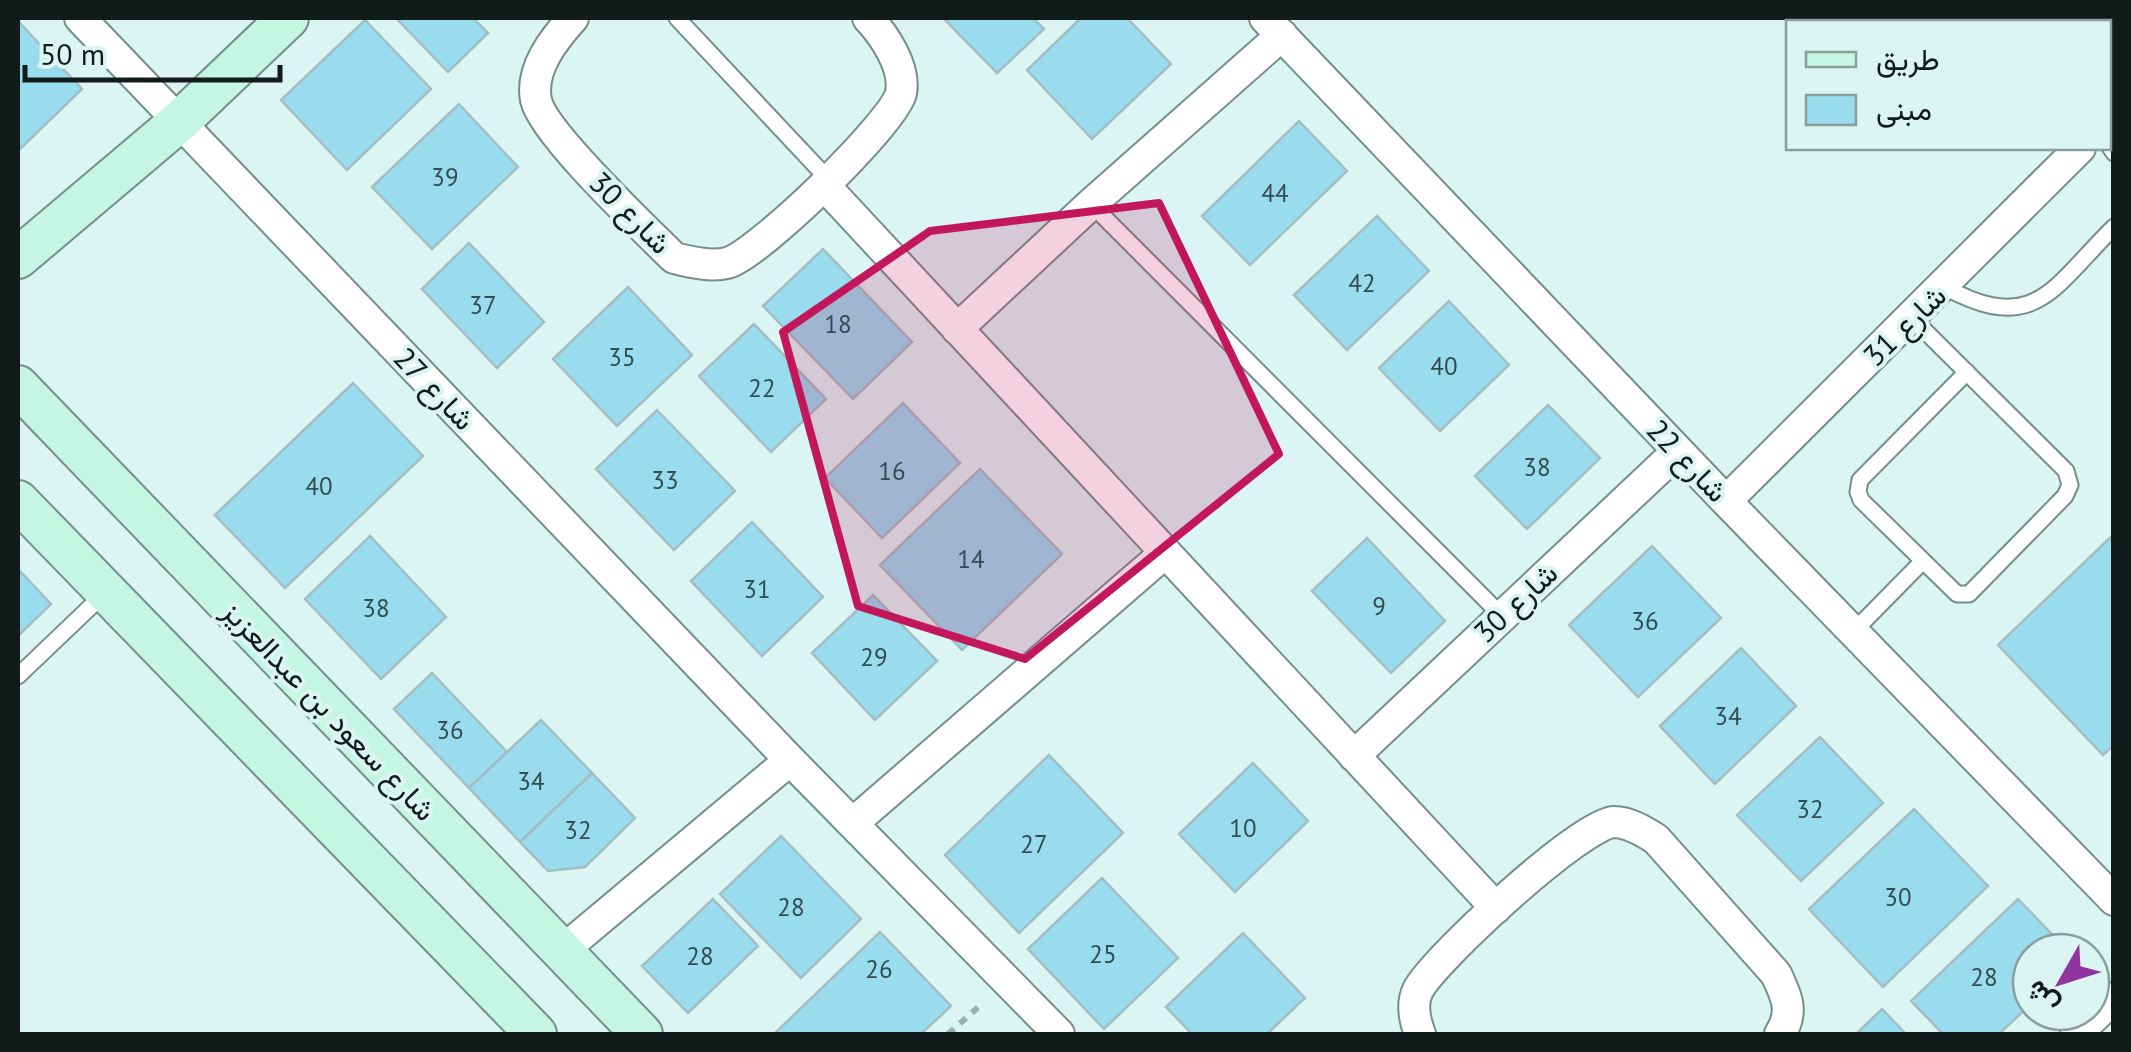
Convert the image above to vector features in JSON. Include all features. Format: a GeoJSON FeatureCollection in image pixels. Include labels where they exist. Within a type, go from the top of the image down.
{"type":"FeatureCollection","features":[{"type":"Feature","properties":{"kind":"main road"},"geometry":{"type":"LineString","coordinates":[[18,258],[180,121],[288,18]]}},
{"type":"Feature","properties":{"kind":"main road","name":"شارع سعود بن عبدالعزيز"},"geometry":{"type":"LineString","coordinates":[[18,386],[642,1034]]}},
{"type":"Feature","properties":{"kind":"main road"},"geometry":{"type":"LineString","coordinates":[[18,501],[536,1034]]}},
{"type":"Feature","properties":{"kind":"street","name":"شارع 27"},"geometry":{"type":"LineString","coordinates":[[80,18],[790,760],[1059,1034]]}},
{"type":"Feature","properties":{"kind":"street","name":"شارع 30"},"geometry":{"type":"LineString","coordinates":[[573,18],[551,44],[539,71],[536,100],[549,128],[674,258],[702,264],[728,263],[746,253],[826,183],[890,117],[902,91],[896,59],[868,18]]}},
{"type":"Feature","properties":{"kind":"street"},"geometry":{"type":"LineString","coordinates":[[957,329],[1273,26]]}},
{"type":"Feature","properties":{"kind":"street","name":"شارع 22"},"geometry":{"type":"LineString","coordinates":[[1273,26],[2114,900]]}},
{"type":"Feature","properties":{"kind":"street","name":"شارع 31"},"geometry":{"type":"LineString","coordinates":[[1726,501],[2078,150]]}},
{"type":"Feature","properties":{"kind":"street"},"geometry":{"type":"LineString","coordinates":[[826,183],[1496,908]]}},
{"type":"Feature","properties":{"kind":"street","name":"شارع 30"},"geometry":{"type":"LineString","coordinates":[[1354,756],[1678,451]]}},
{"type":"Feature","properties":{"kind":"street"},"geometry":{"type":"LineString","coordinates":[[853,823],[1165,552]]}},
{"type":"Feature","properties":{"kind":"street"},"geometry":{"type":"LineString","coordinates":[[562,951],[790,760]]}},
{"type":"Feature","properties":{"kind":"street"},"geometry":{"type":"LineString","coordinates":[[1420,1034],[1414,1018],[1416,992],[1437,966],[1496,908],[1586,832],[1613,822],[1640,829],[1656,839],[1776,974],[1788,998],[1789,1020],[1780,1034]]}},
{"type":"Feature","properties":{"kind":"street"},"geometry":{"type":"LineString","coordinates":[[2076,1034],[2114,998]]}},
{"type":"Feature","properties":{"kind":"lane"},"geometry":{"type":"LineString","coordinates":[[676,18],[826,183]]}},
{"type":"Feature","properties":{"kind":"lane"},"geometry":{"type":"LineString","coordinates":[[1090,204],[1501,615]]}},
{"type":"Feature","properties":{"kind":"lane"},"geometry":{"type":"LineString","coordinates":[[1944,286],[1975,304],[1997,309],[2036,304],[2114,226]]}},
{"type":"Feature","properties":{"kind":"lane"},"geometry":{"type":"LineString","coordinates":[[1911,317],[1967,372],[2066,471],[2070,485],[2064,496],[1969,594],[1957,594],[1861,500],[1860,480],[1967,372]]}},
{"type":"Feature","properties":{"kind":"lane"},"geometry":{"type":"LineString","coordinates":[[1854,631],[1922,562]]}},
{"type":"Feature","properties":{"kind":"lane"},"geometry":{"type":"LineString","coordinates":[[18,676],[106,593]]}},
{"type":"Feature","properties":{"kind":"path"},"geometry":{"type":"LineString","coordinates":[[948,1034],[1007,981]]}},
{"type":"Feature","properties":{"kind":"highlighted area"},"geometry":{"type":"Polygon","coordinates":[[[1159,203],[1279,454],[1025,659],[858,606],[783,332],[930,231],[1159,203]]]}},
{"type":"Feature","properties":{"kind":"building"},"geometry":{"type":"Polygon","coordinates":[[[396,18],[473,18],[488,33],[448,72],[396,18]]]}},
{"type":"Feature","properties":{"kind":"building"},"geometry":{"type":"Polygon","coordinates":[[[943,18],[1033,18],[1044,29],[997,73],[943,18]]]}},
{"type":"Feature","properties":{"kind":"building"},"geometry":{"type":"Polygon","coordinates":[[[1081,18],[1127,18],[1171,64],[1092,139],[1027,70],[1081,18]]]}},
{"type":"Feature","properties":{"kind":"building"},"geometry":{"type":"Polygon","coordinates":[[[365,20],[431,89],[347,170],[281,100],[365,20]]]}},
{"type":"Feature","properties":{"kind":"building"},"geometry":{"type":"Polygon","coordinates":[[[18,21],[82,89],[18,151],[18,21]]]}},
{"type":"Feature","properties":{"kind":"building"},"geometry":{"type":"Polygon","coordinates":[[[459,104],[518,167],[432,249],[372,187],[459,104]]]}},
{"type":"Feature","properties":{"kind":"building"},"geometry":{"type":"Polygon","coordinates":[[[1299,121],[1347,171],[1250,265],[1202,216],[1299,121]]]}},
{"type":"Feature","properties":{"kind":"building"},"geometry":{"type":"Polygon","coordinates":[[[1377,216],[1429,271],[1347,350],[1294,295],[1377,216]]]}},
{"type":"Feature","properties":{"kind":"building"},"geometry":{"type":"Polygon","coordinates":[[[469,243],[544,322],[497,368],[422,289],[469,243]]]}},
{"type":"Feature","properties":{"kind":"building"},"geometry":{"type":"Polygon","coordinates":[[[823,249],[912,342],[853,399],[763,306],[823,249]]]}},
{"type":"Feature","properties":{"kind":"building"},"geometry":{"type":"Polygon","coordinates":[[[628,287],[692,355],[617,426],[553,359],[628,287]]]}},
{"type":"Feature","properties":{"kind":"building"},"geometry":{"type":"Polygon","coordinates":[[[1449,301],[1509,365],[1440,431],[1379,368],[1449,301]]]}},
{"type":"Feature","properties":{"kind":"building"},"geometry":{"type":"Polygon","coordinates":[[[754,324],[826,399],[771,452],[699,376],[754,324]]]}},
{"type":"Feature","properties":{"kind":"building"},"geometry":{"type":"Polygon","coordinates":[[[353,383],[423,456],[285,588],[215,515],[353,383]]]}},
{"type":"Feature","properties":{"kind":"building"},"geometry":{"type":"Polygon","coordinates":[[[903,403],[960,463],[882,538],[825,478],[903,403]]]}},
{"type":"Feature","properties":{"kind":"building"},"geometry":{"type":"Polygon","coordinates":[[[1548,405],[1600,458],[1527,529],[1475,476],[1548,405]]]}},
{"type":"Feature","properties":{"kind":"building"},"geometry":{"type":"Polygon","coordinates":[[[657,410],[735,491],[674,550],[596,469],[657,410]]]}},
{"type":"Feature","properties":{"kind":"building"},"geometry":{"type":"Polygon","coordinates":[[[980,469],[1062,554],[962,650],[880,565],[980,469]]]}},
{"type":"Feature","properties":{"kind":"building"},"geometry":{"type":"Polygon","coordinates":[[[752,522],[823,597],[762,656],[691,581],[752,522]]]}},
{"type":"Feature","properties":{"kind":"building"},"geometry":{"type":"Polygon","coordinates":[[[2114,534],[2114,745],[2103,755],[1998,645],[2114,534]]]}},
{"type":"Feature","properties":{"kind":"building"},"geometry":{"type":"Polygon","coordinates":[[[370,536],[446,617],[381,679],[305,599],[370,536]]]}},
{"type":"Feature","properties":{"kind":"building"},"geometry":{"type":"Polygon","coordinates":[[[1367,538],[1445,621],[1391,673],[1312,591],[1367,538]]]}},
{"type":"Feature","properties":{"kind":"building"},"geometry":{"type":"Polygon","coordinates":[[[1652,546],[1721,618],[1638,697],[1569,625],[1652,546]]]}},
{"type":"Feature","properties":{"kind":"building"},"geometry":{"type":"Polygon","coordinates":[[[18,569],[51,604],[18,636],[18,569]]]}},
{"type":"Feature","properties":{"kind":"building"},"geometry":{"type":"Polygon","coordinates":[[[873,595],[937,661],[875,720],[812,653],[873,595]]]}},
{"type":"Feature","properties":{"kind":"building"},"geometry":{"type":"Polygon","coordinates":[[[1741,648],[1796,706],[1715,784],[1660,726],[1741,648]]]}},
{"type":"Feature","properties":{"kind":"building"},"geometry":{"type":"Polygon","coordinates":[[[432,673],[507,752],[469,788],[394,709],[432,673]]]}},
{"type":"Feature","properties":{"kind":"building"},"geometry":{"type":"Polygon","coordinates":[[[541,720],[592,773],[520,842],[469,788],[541,720]]]}},
{"type":"Feature","properties":{"kind":"building"},"geometry":{"type":"Polygon","coordinates":[[[1820,737],[1883,803],[1801,881],[1737,815],[1820,737]]]}},
{"type":"Feature","properties":{"kind":"building"},"geometry":{"type":"Polygon","coordinates":[[[1049,755],[1123,833],[1019,933],[945,855],[1049,755]]]}},
{"type":"Feature","properties":{"kind":"building"},"geometry":{"type":"Polygon","coordinates":[[[1253,763],[1308,821],[1235,892],[1179,834],[1253,763]]]}},
{"type":"Feature","properties":{"kind":"building"},"geometry":{"type":"Polygon","coordinates":[[[592,773],[635,818],[585,867],[548,871],[520,842],[592,773]]]}},
{"type":"Feature","properties":{"kind":"building"},"geometry":{"type":"Polygon","coordinates":[[[1914,809],[1988,886],[1883,987],[1809,909],[1914,809]]]}},
{"type":"Feature","properties":{"kind":"building"},"geometry":{"type":"Polygon","coordinates":[[[781,836],[861,919],[801,978],[720,894],[781,836]]]}},
{"type":"Feature","properties":{"kind":"building"},"geometry":{"type":"Polygon","coordinates":[[[1102,878],[1178,958],[1104,1029],[1028,949],[1102,878]]]}},
{"type":"Feature","properties":{"kind":"building"},"geometry":{"type":"Polygon","coordinates":[[[713,899],[758,946],[688,1013],[642,966],[713,899]]]}},
{"type":"Feature","properties":{"kind":"building"},"geometry":{"type":"Polygon","coordinates":[[[2018,899],[2050,932],[2011,932],[2011,1023],[1999,1034],[1943,1034],[1911,1001],[2018,899]]]}},
{"type":"Feature","properties":{"kind":"building"},"geometry":{"type":"Polygon","coordinates":[[[880,932],[951,1006],[921,1034],[774,1034],[880,932]]]}},
{"type":"Feature","properties":{"kind":"building"},"geometry":{"type":"Polygon","coordinates":[[[1243,933],[1305,998],[1267,1034],[1192,1034],[1166,1007],[1243,933]]]}},
{"type":"Feature","properties":{"kind":"building"},"geometry":{"type":"Polygon","coordinates":[[[1882,1009],[1906,1034],[1856,1034],[1882,1009]]]}}]}
